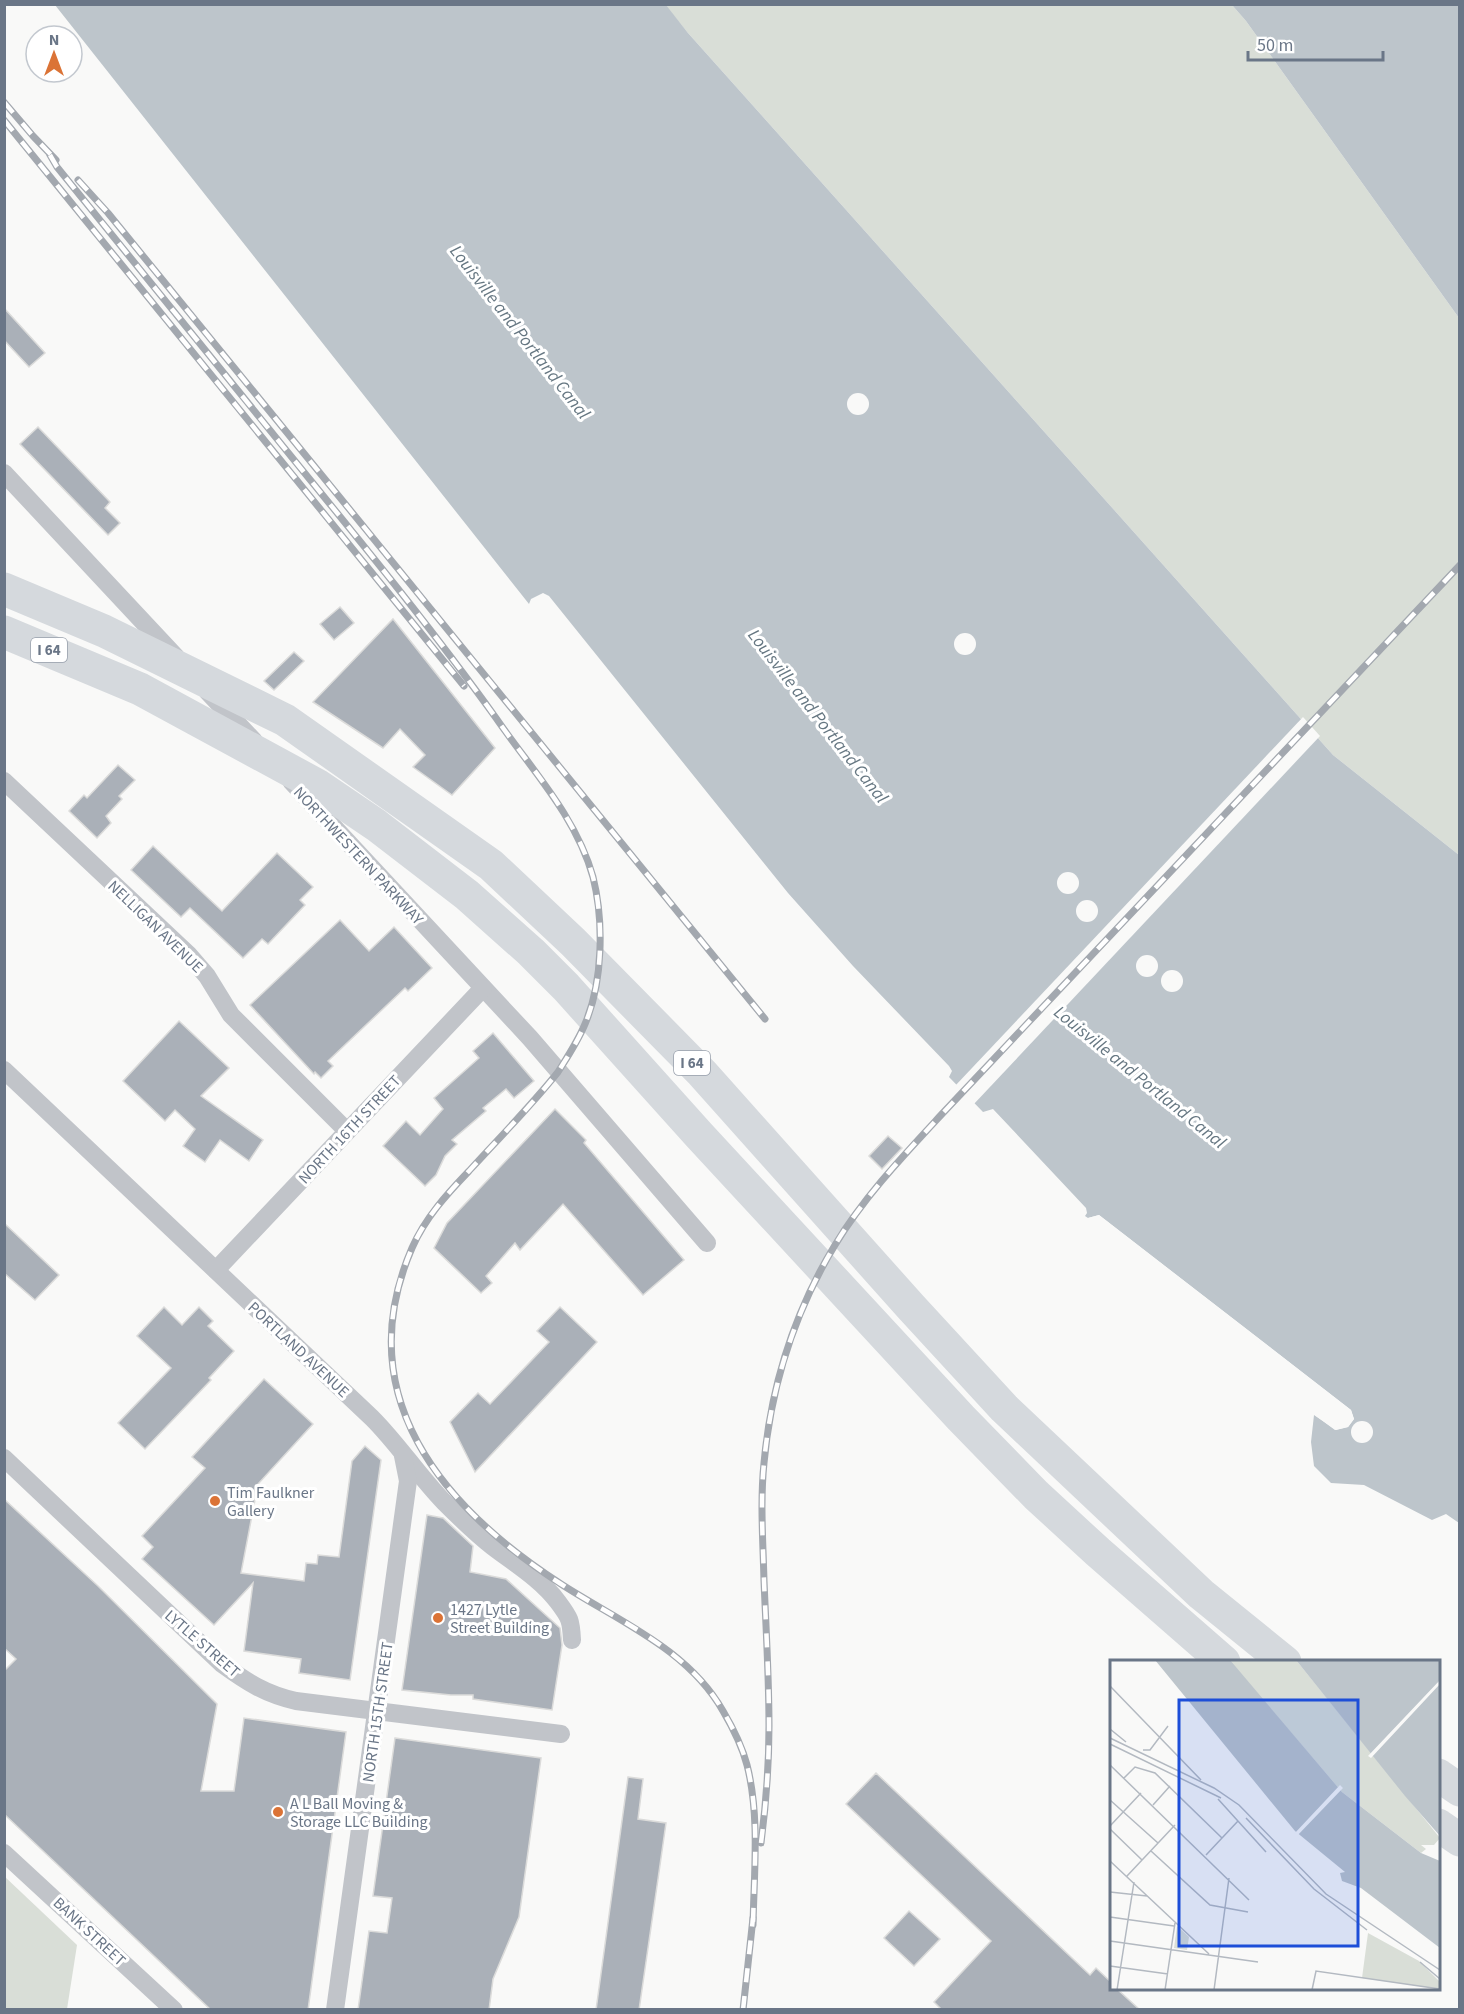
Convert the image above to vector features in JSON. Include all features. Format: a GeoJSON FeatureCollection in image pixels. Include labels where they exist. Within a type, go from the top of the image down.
{"type":"FeatureCollection","features":[{"type":"Feature","properties":{"kind":"highway","name":"I 64"},"geometry":{"type":"LineString","coordinates":[[4,589],[104,631],[285,720],[491,865],[573,942],[702,1073],[1004,1408],[1201,1594],[1283,1660]]}},
{"type":"Feature","properties":{"kind":"highway","name":"I 64"},"geometry":{"type":"LineString","coordinates":[[4,632],[140,689],[317,785],[384,831],[467,895],[531,952],[566,987],[699,1136],[961,1418],[1036,1495],[1222,1660]]}},
{"type":"Feature","properties":{"kind":"highway"},"geometry":{"type":"LineString","coordinates":[[1440,1776],[1460,1790]]}},
{"type":"Feature","properties":{"kind":"highway"},"geometry":{"type":"LineString","coordinates":[[1440,1826],[1460,1840]]}},
{"type":"Feature","properties":{"kind":"street","name":"NORTHWESTERN PARKWAY"},"geometry":{"type":"LineString","coordinates":[[4,473],[531,1038],[707,1243]]}},
{"type":"Feature","properties":{"kind":"street","name":"NELLIGAN AVENUE"},"geometry":{"type":"LineString","coordinates":[[4,782],[188,954],[207,976],[231,1014],[347,1131]]}},
{"type":"Feature","properties":{"kind":"street","name":"NORTH 16TH STREET"},"geometry":{"type":"LineString","coordinates":[[216,1270],[483,988]]}},
{"type":"Feature","properties":{"kind":"street","name":"PORTLAND AVENUE"},"geometry":{"type":"LineString","coordinates":[[4,1070],[372,1418],[394,1440],[444,1501],[489,1543],[537,1580],[557,1600],[571,1621],[572,1640]]}},
{"type":"Feature","properties":{"kind":"street","name":"NORTH 15TH STREET"},"geometry":{"type":"LineString","coordinates":[[335,2010],[408,1481],[406,1464],[401,1451]]}},
{"type":"Feature","properties":{"kind":"street","name":"LYTLE STREET"},"geometry":{"type":"LineString","coordinates":[[4,1458],[222,1664],[262,1690],[296,1701],[561,1734]]}},
{"type":"Feature","properties":{"kind":"street","name":"BANK STREET"},"geometry":{"type":"LineString","coordinates":[[4,1853],[174,2010]]}},
{"type":"Feature","properties":{"kind":"shaded area"},"geometry":{"type":"Polygon","coordinates":[[[665,5],[1232,5],[1246,21],[1459,318],[1459,855],[1333,755],[665,5]]]}},
{"type":"Feature","properties":{"kind":"shaded area"},"geometry":{"type":"Polygon","coordinates":[[[4,1876],[77,1945],[67,2009],[5,2009],[4,1876]]]}},
{"type":"Feature","properties":{"kind":"water","name":"Louisville and Portland Canal"},"geometry":{"type":"Polygon","coordinates":[[[55,5],[666,5],[688,33],[1333,755],[1459,855],[1459,1523],[1446,1514],[1432,1520],[1364,1485],[1331,1483],[1314,1466],[1311,1442],[1314,1415],[1336,1430],[1348,1427],[1354,1419],[1351,1410],[1099,1215],[1088,1218],[1085,1216],[1086,1208],[993,1109],[983,1112],[949,1077],[952,1071],[949,1066],[853,966],[788,893],[549,596],[543,593],[531,599],[529,604],[84,42],[84,24],[70,24],[55,5]]]}},
{"type":"Feature","properties":{"kind":"water"},"geometry":{"type":"Polygon","coordinates":[[[1232,5],[1459,5],[1459,318],[1246,21],[1232,5]]]}},
{"type":"Feature","properties":{"kind":"pier"},"geometry":{"type":"Polygon","coordinates":[[[858,393],[866,396],[869,404],[866,412],[858,415],[850,412],[847,404],[850,396],[858,393]]]}},
{"type":"Feature","properties":{"kind":"pier"},"geometry":{"type":"Polygon","coordinates":[[[965,633],[973,636],[976,644],[973,652],[965,655],[957,652],[954,644],[957,636],[965,633]]]}},
{"type":"Feature","properties":{"kind":"pier"},"geometry":{"type":"Polygon","coordinates":[[[1303,717],[1320,736],[973,1105],[955,1086],[1303,717]]]}},
{"type":"Feature","properties":{"kind":"pier"},"geometry":{"type":"Polygon","coordinates":[[[1068,872],[1076,875],[1079,883],[1076,891],[1068,894],[1060,891],[1057,883],[1060,875],[1068,872]]]}},
{"type":"Feature","properties":{"kind":"pier"},"geometry":{"type":"Polygon","coordinates":[[[1087,900],[1095,903],[1098,911],[1095,919],[1087,922],[1079,919],[1076,911],[1079,903],[1087,900]]]}},
{"type":"Feature","properties":{"kind":"pier"},"geometry":{"type":"Polygon","coordinates":[[[1147,955],[1155,958],[1158,966],[1155,974],[1147,977],[1139,974],[1136,966],[1139,958],[1147,955]]]}},
{"type":"Feature","properties":{"kind":"pier"},"geometry":{"type":"Polygon","coordinates":[[[1172,970],[1180,973],[1183,981],[1180,989],[1172,992],[1164,989],[1161,981],[1164,973],[1172,970]]]}},
{"type":"Feature","properties":{"kind":"pier"},"geometry":{"type":"Polygon","coordinates":[[[1099,1215],[1351,1410],[1354,1419],[1348,1427],[1335,1430],[1312,1413],[1315,1412],[1336,1426],[1347,1424],[1350,1418],[1348,1412],[1098,1218],[1086,1220],[1099,1215]]]}},
{"type":"Feature","properties":{"kind":"pier"},"geometry":{"type":"Polygon","coordinates":[[[1362,1421],[1370,1424],[1373,1432],[1370,1440],[1362,1443],[1354,1440],[1351,1432],[1354,1424],[1362,1421]]]}},
{"type":"Feature","properties":{"kind":"building"},"geometry":{"type":"Polygon","coordinates":[[[4,308],[45,353],[29,367],[4,340],[4,308]]]}},
{"type":"Feature","properties":{"kind":"building"},"geometry":{"type":"Polygon","coordinates":[[[38,427],[110,502],[105,508],[120,523],[108,535],[20,444],[38,427]]]}},
{"type":"Feature","properties":{"kind":"building"},"geometry":{"type":"Polygon","coordinates":[[[340,607],[354,623],[334,640],[320,624],[340,607]]]}},
{"type":"Feature","properties":{"kind":"building"},"geometry":{"type":"Polygon","coordinates":[[[393,619],[495,748],[452,795],[413,767],[425,755],[400,729],[383,748],[313,702],[393,619]]]}},
{"type":"Feature","properties":{"kind":"building"},"geometry":{"type":"Polygon","coordinates":[[[294,652],[304,661],[274,690],[264,681],[294,652]]]}},
{"type":"Feature","properties":{"kind":"building"},"geometry":{"type":"Polygon","coordinates":[[[118,765],[135,780],[119,796],[122,799],[106,816],[111,823],[97,838],[69,811],[84,795],[87,798],[118,765]]]}},
{"type":"Feature","properties":{"kind":"building"},"geometry":{"type":"Polygon","coordinates":[[[153,846],[222,911],[277,853],[313,887],[300,900],[305,905],[268,944],[262,939],[243,958],[190,908],[181,917],[131,870],[153,846]]]}},
{"type":"Feature","properties":{"kind":"building"},"geometry":{"type":"Polygon","coordinates":[[[340,920],[369,951],[394,927],[432,968],[408,991],[405,988],[328,1061],[333,1066],[321,1078],[315,1072],[314,1074],[250,1005],[340,920]]]}},
{"type":"Feature","properties":{"kind":"building"},"geometry":{"type":"Polygon","coordinates":[[[179,1021],[229,1068],[201,1096],[263,1140],[249,1161],[220,1140],[205,1162],[183,1146],[195,1129],[175,1110],[165,1121],[123,1081],[179,1021]]]}},
{"type":"Feature","properties":{"kind":"building"},"geometry":{"type":"Polygon","coordinates":[[[493,1033],[534,1081],[514,1098],[506,1089],[483,1108],[486,1111],[452,1140],[457,1144],[445,1156],[436,1175],[425,1186],[383,1146],[406,1121],[420,1135],[443,1109],[434,1098],[479,1058],[473,1051],[493,1033]]]}},
{"type":"Feature","properties":{"kind":"building"},"geometry":{"type":"Polygon","coordinates":[[[555,1109],[586,1140],[584,1143],[684,1260],[643,1295],[563,1204],[520,1250],[515,1243],[486,1276],[492,1283],[481,1293],[434,1248],[447,1223],[555,1109]]]}},
{"type":"Feature","properties":{"kind":"building"},"geometry":{"type":"Polygon","coordinates":[[[888,1136],[902,1148],[882,1169],[869,1156],[888,1136]]]}},
{"type":"Feature","properties":{"kind":"building"},"geometry":{"type":"Polygon","coordinates":[[[4,1223],[59,1275],[35,1300],[4,1273],[4,1223]]]}},
{"type":"Feature","properties":{"kind":"building"},"geometry":{"type":"Polygon","coordinates":[[[164,1307],[182,1325],[199,1307],[213,1321],[208,1326],[234,1351],[209,1378],[211,1380],[145,1449],[118,1423],[171,1368],[137,1336],[164,1307]]]}},
{"type":"Feature","properties":{"kind":"building"},"geometry":{"type":"Polygon","coordinates":[[[560,1307],[597,1342],[475,1472],[450,1422],[478,1393],[490,1404],[549,1342],[537,1331],[560,1307]]]}},
{"type":"Feature","properties":{"kind":"building"},"geometry":{"type":"Polygon","coordinates":[[[264,1379],[313,1424],[258,1484],[241,1573],[304,1581],[306,1563],[317,1564],[318,1555],[339,1557],[352,1461],[365,1446],[381,1460],[350,1680],[299,1673],[301,1659],[244,1651],[253,1583],[214,1625],[142,1559],[153,1547],[142,1536],[205,1468],[192,1457],[264,1379]]]}},
{"type":"Feature","properties":{"kind":"building"},"geometry":{"type":"Polygon","coordinates":[[[4,1499],[98,1586],[217,1704],[201,1791],[234,1791],[244,1718],[346,1732],[308,2010],[211,2010],[4,1814],[4,1671],[16,1659],[4,1648],[4,1499]]]}},
{"type":"Feature","properties":{"kind":"building"},"geometry":{"type":"Polygon","coordinates":[[[427,1515],[443,1518],[473,1546],[470,1572],[506,1579],[560,1628],[562,1645],[552,1710],[473,1699],[473,1695],[402,1690],[427,1515]]]}},
{"type":"Feature","properties":{"kind":"building"},"geometry":{"type":"Polygon","coordinates":[[[395,1738],[541,1758],[519,1917],[493,1979],[489,2010],[358,2010],[369,1931],[387,1933],[392,1898],[373,1896],[395,1738]]]}},
{"type":"Feature","properties":{"kind":"building"},"geometry":{"type":"Polygon","coordinates":[[[876,1773],[1090,1975],[1096,1968],[1110,1981],[1110,1990],[1118,1990],[1140,2010],[942,2010],[934,2002],[991,1941],[846,1804],[876,1773]]]}},
{"type":"Feature","properties":{"kind":"building"},"geometry":{"type":"Polygon","coordinates":[[[628,1777],[643,1779],[638,1819],[666,1823],[639,2010],[596,2010],[628,1777]]]}},
{"type":"Feature","properties":{"kind":"building"},"geometry":{"type":"Polygon","coordinates":[[[909,1911],[940,1939],[914,1966],[884,1938],[909,1911]]]}},
{"type":"Feature","properties":{"kind":"railway"},"geometry":{"type":"LineString","coordinates":[[4,102],[56,160]]}},
{"type":"Feature","properties":{"kind":"railway"},"geometry":{"type":"LineString","coordinates":[[4,120],[464,686]]}},
{"type":"Feature","properties":{"kind":"railway"},"geometry":{"type":"LineString","coordinates":[[50,155],[57,167],[377,562],[449,655],[564,813],[585,855],[597,894],[600,932],[595,990],[585,1024],[558,1072],[445,1198],[423,1227],[412,1248],[395,1302],[392,1352],[400,1399],[418,1443],[445,1483],[479,1520],[518,1554],[561,1584],[671,1653],[691,1670],[723,1711],[743,1751],[754,1804],[753,1925]]}},
{"type":"Feature","properties":{"kind":"railway"},"geometry":{"type":"LineString","coordinates":[[78,180],[108,213],[765,1019]]}},
{"type":"Feature","properties":{"kind":"railway"},"geometry":{"type":"LineString","coordinates":[[761,1843],[767,1784],[769,1726],[762,1522],[767,1434],[787,1350],[821,1270],[858,1210],[912,1146],[1460,565]]}},
{"type":"Feature","properties":{"kind":"railway"},"geometry":{"type":"LineString","coordinates":[[743,2010],[753,1918]]}},
{"type":"Feature","properties":{"kind":"place","name":"Tim Faulkner Gallery"},"geometry":{"type":"Point","coordinates":[215,1501]}},
{"type":"Feature","properties":{"kind":"place","name":"1427 Lytle Street Building"},"geometry":{"type":"Point","coordinates":[438,1618]}},
{"type":"Feature","properties":{"kind":"place","name":"A L Ball Moving & Storage LLC Building"},"geometry":{"type":"Point","coordinates":[278,1812]}}]}
